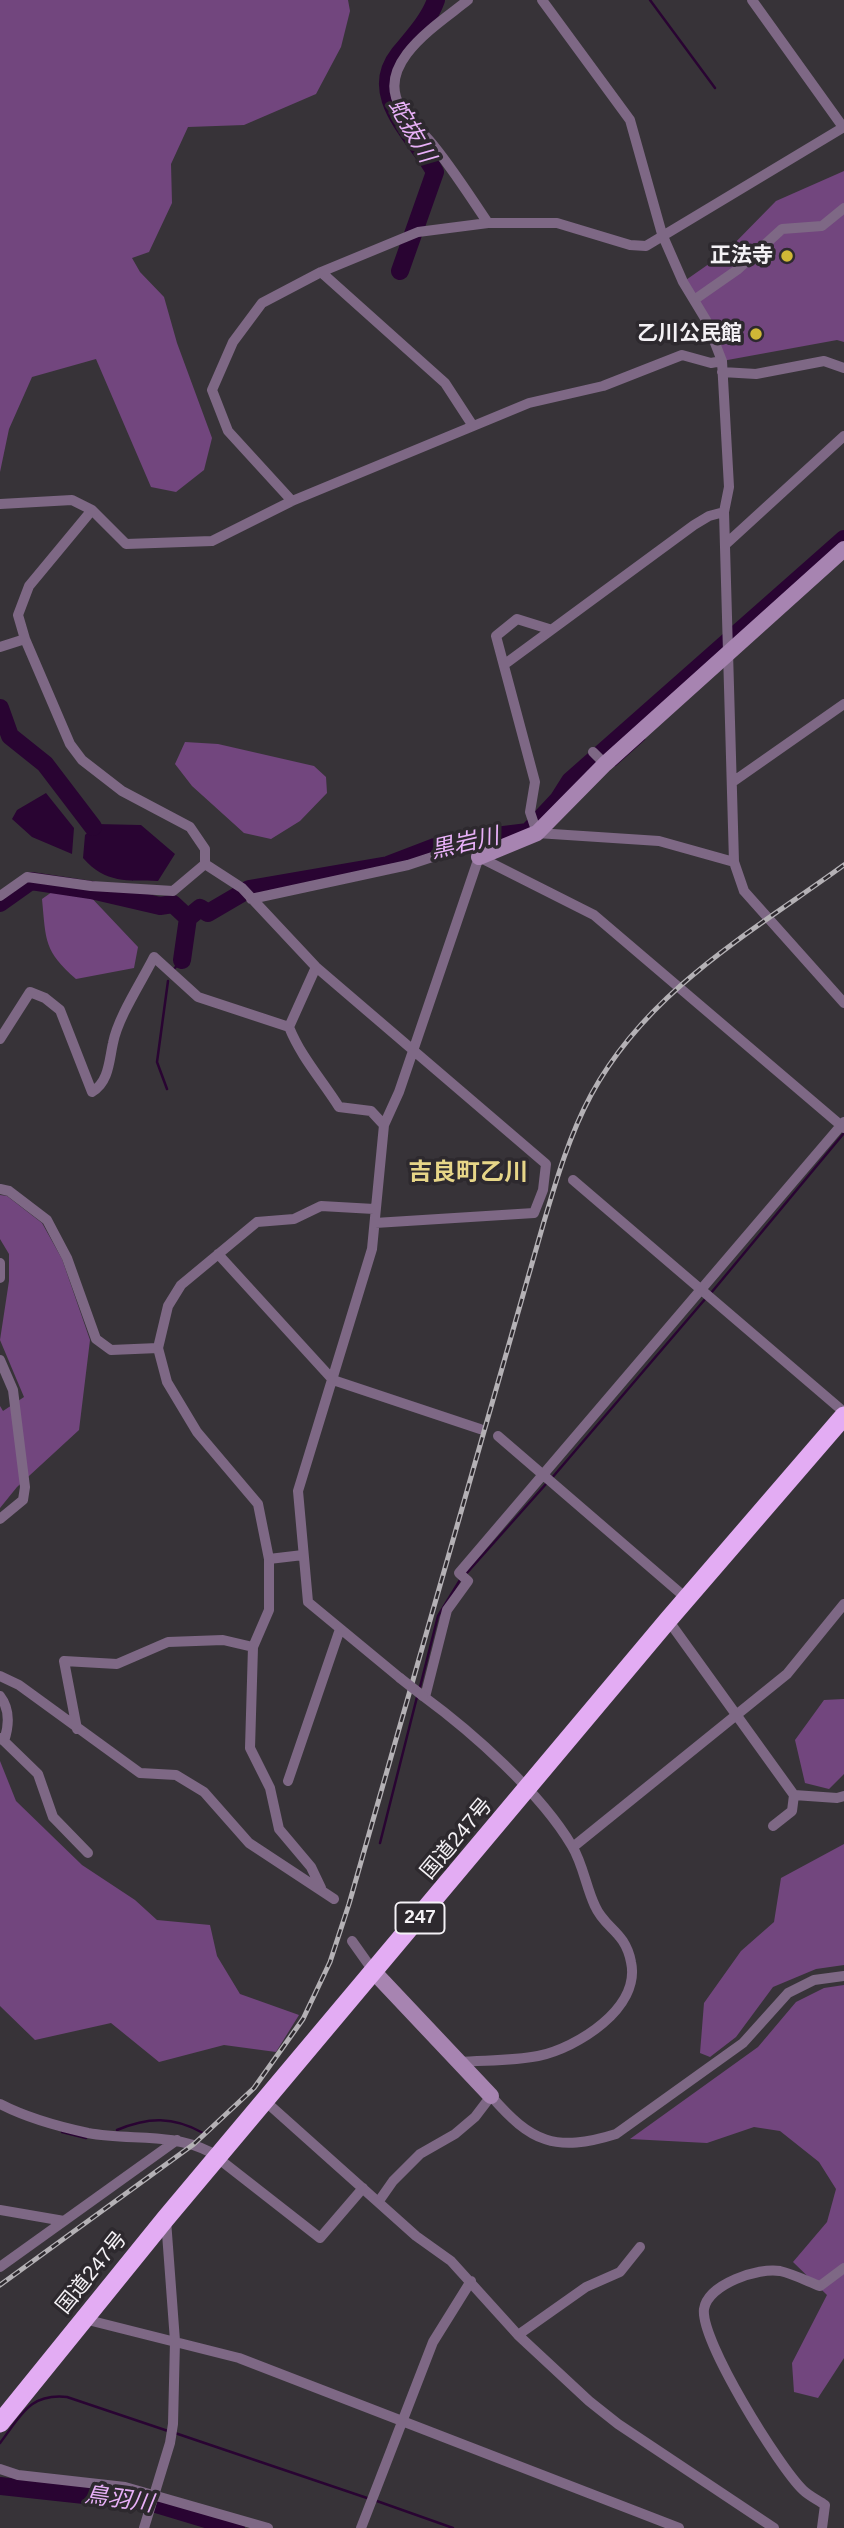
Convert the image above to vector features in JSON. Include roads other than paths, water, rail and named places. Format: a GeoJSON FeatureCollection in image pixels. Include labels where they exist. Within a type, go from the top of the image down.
{"type":"FeatureCollection","features":[{"type":"Feature","properties":{"kind":"highway","name":"国道247号"},"geometry":{"type":"LineString","coordinates":[[0,2423],[166,2218],[530,1788],[686,1598],[844,1414]]}},
{"type":"Feature","properties":{"kind":"street"},"geometry":{"type":"LineString","coordinates":[[468,0],[411,47],[399,67],[395,96],[400,108],[449,164],[488,223]]}},
{"type":"Feature","properties":{"kind":"street"},"geometry":{"type":"LineString","coordinates":[[542,0],[630,120],[662,234],[706,320],[722,366],[729,487],[724,512],[734,781],[734,863],[744,891],[844,1003]]}},
{"type":"Feature","properties":{"kind":"street"},"geometry":{"type":"LineString","coordinates":[[292,501],[228,432],[212,390],[233,342],[262,303],[321,272],[418,232],[488,223],[557,223],[630,245],[646,246],[844,127],[751,0]]}},
{"type":"Feature","properties":{"kind":"street"},"geometry":{"type":"LineString","coordinates":[[694,300],[737,270],[782,229],[822,226],[844,208]]}},
{"type":"Feature","properties":{"kind":"street"},"geometry":{"type":"LineString","coordinates":[[321,272],[445,383],[473,426]]}},
{"type":"Feature","properties":{"kind":"street"},"geometry":{"type":"LineString","coordinates":[[0,504],[72,500],[92,510],[126,544],[212,541],[292,501],[529,403],[603,386],[682,355],[756,374],[824,361],[844,368]]}},
{"type":"Feature","properties":{"kind":"street"},"geometry":{"type":"LineString","coordinates":[[727,542],[844,436]]}},
{"type":"Feature","properties":{"kind":"street"},"geometry":{"type":"LineString","coordinates":[[0,896],[27,877],[91,886],[173,891],[205,864],[205,849],[190,827],[122,792],[82,760],[70,744],[25,639],[18,615],[30,586],[92,510]]}},
{"type":"Feature","properties":{"kind":"street"},"geometry":{"type":"LineString","coordinates":[[505,664],[549,629],[694,525],[709,516],[724,512]]}},
{"type":"Feature","properties":{"kind":"street"},"geometry":{"type":"LineString","coordinates":[[484,854],[518,843],[537,832],[599,758],[730,643],[844,549]]}},
{"type":"Feature","properties":{"kind":"street"},"geometry":{"type":"LineString","coordinates":[[537,832],[530,813],[535,782],[496,636],[517,619],[549,629]]}},
{"type":"Feature","properties":{"kind":"street"},"geometry":{"type":"LineString","coordinates":[[0,646],[25,639]]}},
{"type":"Feature","properties":{"kind":"street"},"geometry":{"type":"LineString","coordinates":[[734,781],[844,704]]}},
{"type":"Feature","properties":{"kind":"street"},"geometry":{"type":"LineString","coordinates":[[537,832],[659,841],[734,863]]}},
{"type":"Feature","properties":{"kind":"street"},"geometry":{"type":"LineString","coordinates":[[251,899],[408,865],[475,843],[484,854],[594,915],[843,1125],[459,1573],[468,1581],[447,1609],[424,1697]]}},
{"type":"Feature","properties":{"kind":"street"},"geometry":{"type":"LineString","coordinates":[[458,2062],[541,2055],[565,2047],[601,2023],[625,2000],[632,1983],[632,1965],[625,1940],[596,1909],[573,1847],[530,1788],[308,1602],[298,1491],[372,1249],[384,1125],[484,854]]}},
{"type":"Feature","properties":{"kind":"street"},"geometry":{"type":"LineString","coordinates":[[205,864],[242,888],[316,967],[546,1164],[543,1190],[534,1213],[375,1223]]}},
{"type":"Feature","properties":{"kind":"street"},"geometry":{"type":"LineString","coordinates":[[0,1039],[30,992],[45,998],[60,1010],[92,1092],[101,1087],[111,1062],[113,1040],[154,957],[198,997],[289,1027]]}},
{"type":"Feature","properties":{"kind":"street"},"geometry":{"type":"LineString","coordinates":[[316,967],[289,1027],[299,1053],[316,1070],[339,1107],[371,1111],[384,1125]]}},
{"type":"Feature","properties":{"kind":"street"},"geometry":{"type":"LineString","coordinates":[[573,1180],[844,1414]]}},
{"type":"Feature","properties":{"kind":"street"},"geometry":{"type":"LineString","coordinates":[[0,1189],[9,1191],[47,1220],[67,1258],[96,1339],[111,1350],[158,1348]]}},
{"type":"Feature","properties":{"kind":"street"},"geometry":{"type":"LineString","coordinates":[[321,1888],[311,1867],[279,1829],[270,1788],[250,1748],[253,1647],[269,1610],[269,1559],[258,1504],[197,1432],[167,1382],[158,1348],[168,1306],[181,1285],[257,1222],[294,1219],[321,1206],[374,1209]]}},
{"type":"Feature","properties":{"kind":"street"},"geometry":{"type":"LineString","coordinates":[[218,1254],[333,1380],[480,1429]]}},
{"type":"Feature","properties":{"kind":"street"},"geometry":{"type":"LineString","coordinates":[[0,1263],[0,1278]]}},
{"type":"Feature","properties":{"kind":"street"},"geometry":{"type":"LineString","coordinates":[[0,1360],[13,1390],[25,1487],[23,1500],[0,1518]]}},
{"type":"Feature","properties":{"kind":"street"},"geometry":{"type":"LineString","coordinates":[[498,1437],[686,1598]]}},
{"type":"Feature","properties":{"kind":"street"},"geometry":{"type":"LineString","coordinates":[[269,1559],[303,1555]]}},
{"type":"Feature","properties":{"kind":"street"},"geometry":{"type":"LineString","coordinates":[[573,1847],[786,1674],[844,1604]]}},
{"type":"Feature","properties":{"kind":"street"},"geometry":{"type":"LineString","coordinates":[[668,1620],[794,1794],[792,1811],[773,1826]]}},
{"type":"Feature","properties":{"kind":"street"},"geometry":{"type":"LineString","coordinates":[[288,1781],[340,1629]]}},
{"type":"Feature","properties":{"kind":"street"},"geometry":{"type":"LineString","coordinates":[[77,1729],[64,1661],[117,1664],[168,1642],[223,1640],[253,1647]]}},
{"type":"Feature","properties":{"kind":"street"},"geometry":{"type":"LineString","coordinates":[[0,1676],[19,1685],[140,1773],[176,1775],[204,1793],[249,1843],[334,1899]]}},
{"type":"Feature","properties":{"kind":"street"},"geometry":{"type":"LineString","coordinates":[[0,1696],[6,1704],[8,1729],[2,1739],[38,1774],[52,1817],[88,1853]]}},
{"type":"Feature","properties":{"kind":"street"},"geometry":{"type":"LineString","coordinates":[[794,1794],[837,1798],[844,1796]]}},
{"type":"Feature","properties":{"kind":"street"},"geometry":{"type":"LineString","coordinates":[[352,1941],[374,1972],[527,2133],[553,2142],[592,2141],[616,2134],[743,2043],[788,1993],[814,1980],[844,1976]]}},
{"type":"Feature","properties":{"kind":"street"},"geometry":{"type":"LineString","coordinates":[[379,2201],[393,2181],[420,2154],[455,2134],[475,2117],[491,2096]]}},
{"type":"Feature","properties":{"kind":"street"},"geometry":{"type":"LineString","coordinates":[[265,2101],[471,2281],[518,2335],[618,2424],[774,2528]]}},
{"type":"Feature","properties":{"kind":"street"},"geometry":{"type":"LineString","coordinates":[[0,2104],[89,2133],[177,2140],[194,2144],[320,2238],[363,2188]]}},
{"type":"Feature","properties":{"kind":"street"},"geometry":{"type":"LineString","coordinates":[[0,2267],[177,2140]]}},
{"type":"Feature","properties":{"kind":"street"},"geometry":{"type":"LineString","coordinates":[[0,2210],[64,2221]]}},
{"type":"Feature","properties":{"kind":"street"},"geometry":{"type":"LineString","coordinates":[[145,2528],[173,2424],[175,2341],[166,2218]]}},
{"type":"Feature","properties":{"kind":"street"},"geometry":{"type":"LineString","coordinates":[[518,2335],[586,2287],[620,2272],[640,2247]]}},
{"type":"Feature","properties":{"kind":"street"},"geometry":{"type":"LineString","coordinates":[[822,2528],[825,2505],[803,2489],[752,2419],[710,2334],[704,2309],[713,2291],[733,2280],[778,2271],[820,2286],[844,2268]]}},
{"type":"Feature","properties":{"kind":"street"},"geometry":{"type":"LineString","coordinates":[[361,2528],[433,2342],[471,2281]]}},
{"type":"Feature","properties":{"kind":"street"},"geometry":{"type":"LineString","coordinates":[[84,2319],[239,2358],[679,2528]]}},
{"type":"Feature","properties":{"kind":"street"},"geometry":{"type":"LineString","coordinates":[[0,2469],[18,2475],[125,2487],[154,2500],[268,2528]]}},
{"type":"Feature","properties":{"kind":"waterway","name":"蛇抜川"},"geometry":{"type":"LineString","coordinates":[[400,271],[435,172],[397,115],[388,85],[390,70],[399,54],[425,21],[436,0]]}},
{"type":"Feature","properties":{"kind":"waterway"},"geometry":{"type":"LineString","coordinates":[[650,0],[715,88]]}},
{"type":"Feature","properties":{"kind":"waterway","name":"黒岩川"},"geometry":{"type":"LineString","coordinates":[[0,903],[31,881],[91,890],[160,906],[173,904],[188,918],[200,908],[208,913],[249,889],[388,865],[435,847],[471,839],[528,832],[558,800],[570,781],[844,539]]}},
{"type":"Feature","properties":{"kind":"waterway"},"geometry":{"type":"LineString","coordinates":[[0,708],[10,736],[45,764],[93,827]]}},
{"type":"Feature","properties":{"kind":"waterway"},"geometry":{"type":"LineString","coordinates":[[615,765],[644,739]]}},
{"type":"Feature","properties":{"kind":"waterway"},"geometry":{"type":"LineString","coordinates":[[182,960],[188,918]]}},
{"type":"Feature","properties":{"kind":"waterway"},"geometry":{"type":"LineString","coordinates":[[173,970],[182,960]]}},
{"type":"Feature","properties":{"kind":"waterway"},"geometry":{"type":"LineString","coordinates":[[167,1089],[157,1062],[168,981]]}},
{"type":"Feature","properties":{"kind":"waterway"},"geometry":{"type":"LineString","coordinates":[[711,1293],[844,1133]]}},
{"type":"Feature","properties":{"kind":"waterway"},"geometry":{"type":"LineString","coordinates":[[551,1479],[706,1298]]}},
{"type":"Feature","properties":{"kind":"waterway"},"geometry":{"type":"LineString","coordinates":[[465,1575],[546,1484]]}},
{"type":"Feature","properties":{"kind":"waterway"},"geometry":{"type":"LineString","coordinates":[[420,1687],[438,1616],[460,1580]]}},
{"type":"Feature","properties":{"kind":"waterway"},"geometry":{"type":"LineString","coordinates":[[380,1843],[417,1697]]}},
{"type":"Feature","properties":{"kind":"waterway"},"geometry":{"type":"LineString","coordinates":[[117,2130],[160,2120],[192,2127],[203,2133]]}},
{"type":"Feature","properties":{"kind":"waterway"},"geometry":{"type":"LineString","coordinates":[[62,2132],[86,2138]]}},
{"type":"Feature","properties":{"kind":"waterway"},"geometry":{"type":"LineString","coordinates":[[0,2443],[27,2408],[43,2399],[54,2397],[67,2397],[168,2431]]}},
{"type":"Feature","properties":{"kind":"waterway"},"geometry":{"type":"LineString","coordinates":[[175,2433],[367,2498]]}},
{"type":"Feature","properties":{"kind":"waterway","name":"鳥羽川"},"geometry":{"type":"LineString","coordinates":[[0,2486],[149,2502],[236,2528]]}},
{"type":"Feature","properties":{"kind":"waterway"},"geometry":{"type":"LineString","coordinates":[[374,2500],[453,2528]]}},
{"type":"Feature","properties":{"kind":"railway"},"geometry":{"type":"LineString","coordinates":[[0,2285],[194,2144],[254,2088],[303,2019],[330,1962],[349,1904],[543,1225],[583,1111],[614,1058],[641,1024],[671,994],[738,940],[844,865]]}},
{"type":"Feature","properties":{"kind":"place","name":"正法寺"},"geometry":{"type":"Point","coordinates":[787,256]}},
{"type":"Feature","properties":{"kind":"place","name":"乙川公民館"},"geometry":{"type":"Point","coordinates":[756,334]}},
{"type":"Feature","properties":{"kind":"district","name":"吉良町乙川"},"geometry":{"type":"Point","coordinates":[468,1173]}}]}
